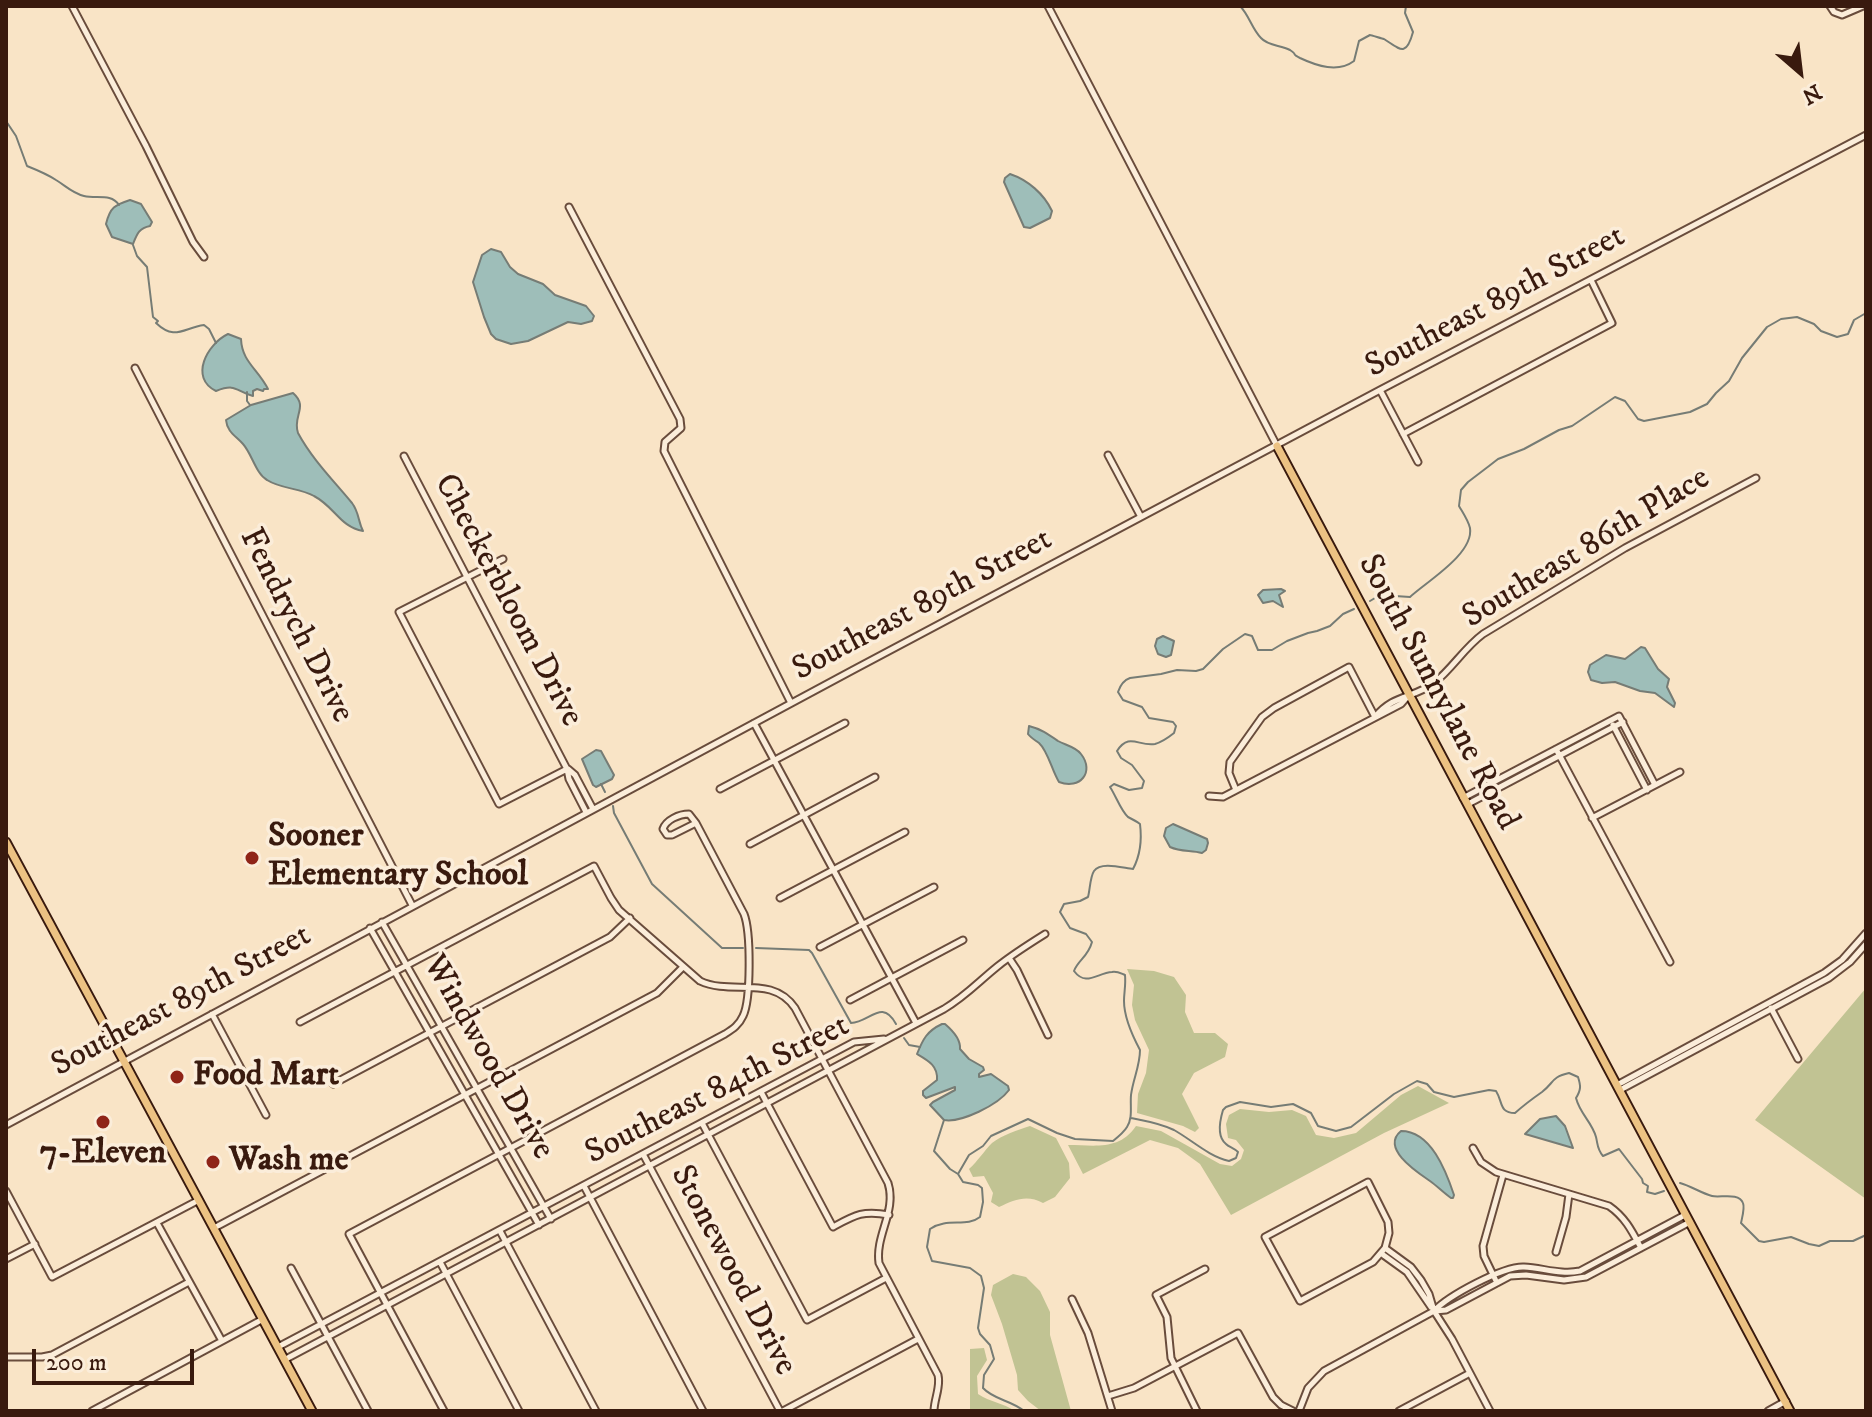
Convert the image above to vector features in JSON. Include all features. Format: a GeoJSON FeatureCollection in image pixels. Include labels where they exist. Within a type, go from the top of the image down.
{"type":"FeatureCollection","features":[{"type":"Feature","properties":{"kind":"main road","name":"South Sunnylane Road"},"geometry":{"type":"LineString","coordinates":[[1277,446],[1792,1411]]}},
{"type":"Feature","properties":{"kind":"main road"},"geometry":{"type":"LineString","coordinates":[[6,842],[312,1411]]}},
{"type":"Feature","properties":{"kind":"street"},"geometry":{"type":"LineString","coordinates":[[72,6],[193,242],[204,257]]}},
{"type":"Feature","properties":{"kind":"street","name":"South Sunnylane Road"},"geometry":{"type":"LineString","coordinates":[[1048,6],[1277,446]]}},
{"type":"Feature","properties":{"kind":"street"},"geometry":{"type":"LineString","coordinates":[[1830,6],[1840,14],[1863,6]]}},
{"type":"Feature","properties":{"kind":"street","name":"Southeast 89th Street"},"geometry":{"type":"LineString","coordinates":[[6,1125],[586,812],[1866,135]]}},
{"type":"Feature","properties":{"kind":"street"},"geometry":{"type":"LineString","coordinates":[[569,207],[680,419],[681,428],[665,442],[664,451],[791,703]]}},
{"type":"Feature","properties":{"kind":"street"},"geometry":{"type":"LineString","coordinates":[[1403,434],[1612,323],[1591,280]]}},
{"type":"Feature","properties":{"kind":"street","name":"Fendrych Drive"},"geometry":{"type":"LineString","coordinates":[[135,368],[412,905]]}},
{"type":"Feature","properties":{"kind":"street"},"geometry":{"type":"LineString","coordinates":[[1380,390],[1418,462]]}},
{"type":"Feature","properties":{"kind":"street"},"geometry":{"type":"LineString","coordinates":[[1108,455],[1141,517]]}},
{"type":"Feature","properties":{"kind":"street","name":"Checkerbloom Drive"},"geometry":{"type":"LineString","coordinates":[[404,456],[567,769],[586,812]]}},
{"type":"Feature","properties":{"kind":"street","name":"Southeast 86th Place"},"geometry":{"type":"LineString","coordinates":[[1209,796],[1223,797],[1401,704],[1436,681],[1483,634],[1625,548],[1756,478]]}},
{"type":"Feature","properties":{"kind":"street"},"geometry":{"type":"LineString","coordinates":[[503,559],[399,612],[499,804],[567,769]]}},
{"type":"Feature","properties":{"kind":"street"},"geometry":{"type":"LineString","coordinates":[[1236,790],[1229,773],[1230,762],[1262,717],[1349,667],[1375,717]]}},
{"type":"Feature","properties":{"kind":"street"},"geometry":{"type":"LineString","coordinates":[[1465,801],[1621,719],[1655,785]]}},
{"type":"Feature","properties":{"kind":"street"},"geometry":{"type":"LineString","coordinates":[[754,723],[916,1023]]}},
{"type":"Feature","properties":{"kind":"street"},"geometry":{"type":"LineString","coordinates":[[720,789],[845,723]]}},
{"type":"Feature","properties":{"kind":"street"},"geometry":{"type":"LineString","coordinates":[[1612,724],[1647,790]]}},
{"type":"Feature","properties":{"kind":"street"},"geometry":{"type":"LineString","coordinates":[[1558,752],[1670,962]]}},
{"type":"Feature","properties":{"kind":"street","name":"Checkerbloom Drive"},"geometry":{"type":"LineString","coordinates":[[567,769],[575,775],[593,809]]}},
{"type":"Feature","properties":{"kind":"street"},"geometry":{"type":"LineString","coordinates":[[1592,818],[1680,772]]}},
{"type":"Feature","properties":{"kind":"street"},"geometry":{"type":"LineString","coordinates":[[750,844],[875,777]]}},
{"type":"Feature","properties":{"kind":"street"},"geometry":{"type":"LineString","coordinates":[[444,1411],[349,1234],[729,1031],[740,1022],[745,1012],[747,988],[747,921],[696,823],[689,814],[668,822],[663,829],[669,836],[696,823]]}},
{"type":"Feature","properties":{"kind":"street"},"geometry":{"type":"LineString","coordinates":[[780,898],[905,832]]}},
{"type":"Feature","properties":{"kind":"street"},"geometry":{"type":"LineString","coordinates":[[300,1022],[594,866],[614,902],[704,984],[771,990],[781,993],[795,1008],[888,1183],[892,1197],[878,1252],[879,1263],[939,1379],[934,1411]]}},
{"type":"Feature","properties":{"kind":"street"},"geometry":{"type":"LineString","coordinates":[[820,947],[934,887]]}},
{"type":"Feature","properties":{"kind":"street"},"geometry":{"type":"LineString","coordinates":[[333,1084],[610,937],[630,918]]}},
{"type":"Feature","properties":{"kind":"street","name":"Windwood Drive"},"geometry":{"type":"LineString","coordinates":[[382,922],[551,1219]]}},
{"type":"Feature","properties":{"kind":"street","name":"Windwood Drive"},"geometry":{"type":"LineString","coordinates":[[370,928],[539,1225]]}},
{"type":"Feature","properties":{"kind":"street"},"geometry":{"type":"LineString","coordinates":[[1619,1088],[1814,983],[1864,943],[1866,933]]}},
{"type":"Feature","properties":{"kind":"street","name":"Southeast 84th Street"},"geometry":{"type":"LineString","coordinates":[[284,1360],[965,996],[1009,958],[1045,934]]}},
{"type":"Feature","properties":{"kind":"street"},"geometry":{"type":"LineString","coordinates":[[850,1000],[963,940]]}},
{"type":"Feature","properties":{"kind":"street"},"geometry":{"type":"LineString","coordinates":[[1009,958],[1048,1035]]}},
{"type":"Feature","properties":{"kind":"street"},"geometry":{"type":"LineString","coordinates":[[214,1228],[657,993],[683,967]]}},
{"type":"Feature","properties":{"kind":"street"},"geometry":{"type":"LineString","coordinates":[[1770,1007],[1798,1059]]}},
{"type":"Feature","properties":{"kind":"street"},"geometry":{"type":"LineString","coordinates":[[211,1013],[266,1115]]}},
{"type":"Feature","properties":{"kind":"street","name":"Southeast 84th Street"},"geometry":{"type":"LineString","coordinates":[[277,1348],[854,1042],[885,1039]]}},
{"type":"Feature","properties":{"kind":"street"},"geometry":{"type":"LineString","coordinates":[[761,1092],[833,1227],[866,1212],[889,1215]]}},
{"type":"Feature","properties":{"kind":"street"},"geometry":{"type":"LineString","coordinates":[[702,1123],[807,1320],[886,1278]]}},
{"type":"Feature","properties":{"kind":"street"},"geometry":{"type":"LineString","coordinates":[[1473,1148],[1481,1162],[1503,1175],[1614,1209],[1626,1222],[1641,1248]]}},
{"type":"Feature","properties":{"kind":"street","name":"Stonewood Drive"},"geometry":{"type":"LineString","coordinates":[[643,1154],[781,1411]]}},
{"type":"Feature","properties":{"kind":"street"},"geometry":{"type":"LineString","coordinates":[[1497,1283],[1484,1256],[1483,1246],[1503,1175]]}},
{"type":"Feature","properties":{"kind":"street"},"geometry":{"type":"LineString","coordinates":[[1368,1182],[1388,1222],[1389,1233],[1383,1251],[1367,1265],[1300,1301],[1265,1237],[1368,1182]]}},
{"type":"Feature","properties":{"kind":"street"},"geometry":{"type":"LineString","coordinates":[[584,1186],[703,1411]]}},
{"type":"Feature","properties":{"kind":"street"},"geometry":{"type":"LineString","coordinates":[[6,1191],[52,1277],[199,1200]]}},
{"type":"Feature","properties":{"kind":"street"},"geometry":{"type":"LineString","coordinates":[[1556,1252],[1569,1194]]}},
{"type":"Feature","properties":{"kind":"street"},"geometry":{"type":"LineString","coordinates":[[1108,1396],[1134,1388],[1238,1333],[1273,1397],[1281,1405],[1296,1411],[1308,1388],[1324,1371],[1493,1276],[1517,1267],[1573,1272],[1688,1218]]}},
{"type":"Feature","properties":{"kind":"street"},"geometry":{"type":"LineString","coordinates":[[1434,1311],[1446,1310],[1518,1275],[1579,1279],[1641,1248],[1688,1218]]}},
{"type":"Feature","properties":{"kind":"street"},"geometry":{"type":"LineString","coordinates":[[157,1223],[222,1341]]}},
{"type":"Feature","properties":{"kind":"street"},"geometry":{"type":"LineString","coordinates":[[500,1231],[596,1411]]}},
{"type":"Feature","properties":{"kind":"street"},"geometry":{"type":"LineString","coordinates":[[6,1259],[35,1244]]}},
{"type":"Feature","properties":{"kind":"street"},"geometry":{"type":"LineString","coordinates":[[1383,1251],[1407,1272],[1434,1311],[1490,1411]]}},
{"type":"Feature","properties":{"kind":"street"},"geometry":{"type":"LineString","coordinates":[[440,1262],[519,1411]]}},
{"type":"Feature","properties":{"kind":"street"},"geometry":{"type":"LineString","coordinates":[[291,1268],[368,1411]]}},
{"type":"Feature","properties":{"kind":"street"},"geometry":{"type":"LineString","coordinates":[[1197,1411],[1170,1354],[1167,1317],[1156,1295],[1205,1269]]}},
{"type":"Feature","properties":{"kind":"street"},"geometry":{"type":"LineString","coordinates":[[6,1357],[52,1355],[189,1282]]}},
{"type":"Feature","properties":{"kind":"street"},"geometry":{"type":"LineString","coordinates":[[1072,1299],[1088,1333],[1112,1411]]}},
{"type":"Feature","properties":{"kind":"street"},"geometry":{"type":"LineString","coordinates":[[92,1411],[263,1319]]}},
{"type":"Feature","properties":{"kind":"street"},"geometry":{"type":"LineString","coordinates":[[781,1411],[918,1339]]}},
{"type":"Feature","properties":{"kind":"street"},"geometry":{"type":"LineString","coordinates":[[1399,1411],[1470,1373]]}},
{"type":"Feature","properties":{"kind":"street"},"geometry":{"type":"LineString","coordinates":[[1768,1411],[1786,1401]]}},
{"type":"Feature","properties":{"kind":"green space"},"geometry":{"type":"Polygon","coordinates":[[[1127,969],[1154,971],[1174,977],[1186,995],[1185,1012],[1194,1033],[1215,1033],[1228,1044],[1225,1057],[1194,1073],[1182,1094],[1199,1128],[1195,1132],[1137,1113],[1138,1094],[1146,1073],[1149,1050],[1135,1020],[1132,1005],[1134,985],[1127,969]]]}},
{"type":"Feature","properties":{"kind":"green space"},"geometry":{"type":"Polygon","coordinates":[[[1866,988],[1866,1199],[1755,1120],[1866,988]]]}},
{"type":"Feature","properties":{"kind":"green space"},"geometry":{"type":"Polygon","coordinates":[[[1418,1086],[1449,1103],[1384,1133],[1231,1215],[1200,1164],[1178,1148],[1150,1140],[1083,1174],[1068,1145],[1114,1143],[1122,1140],[1136,1126],[1161,1131],[1220,1164],[1232,1166],[1241,1159],[1244,1150],[1236,1140],[1228,1138],[1226,1124],[1229,1115],[1240,1109],[1269,1112],[1292,1110],[1306,1116],[1316,1135],[1334,1138],[1356,1133],[1401,1095],[1418,1086]]]}},
{"type":"Feature","properties":{"kind":"green space"},"geometry":{"type":"Polygon","coordinates":[[[1030,1126],[1056,1138],[1069,1163],[1070,1178],[1055,1197],[1043,1203],[1026,1198],[999,1207],[991,1202],[993,1193],[984,1176],[973,1177],[969,1169],[996,1140],[1030,1126]]]}},
{"type":"Feature","properties":{"kind":"green space"},"geometry":{"type":"Polygon","coordinates":[[[1013,1274],[1026,1277],[1040,1291],[1050,1312],[1050,1335],[1071,1411],[1041,1411],[1018,1390],[1017,1375],[991,1295],[993,1285],[1013,1274]]]}},
{"type":"Feature","properties":{"kind":"green space"},"geometry":{"type":"Polygon","coordinates":[[[984,1348],[987,1360],[977,1376],[978,1394],[1015,1411],[970,1410],[970,1349],[984,1348]]]}},
{"type":"Feature","properties":{"kind":"water"},"geometry":{"type":"Polygon","coordinates":[[[1010,174],[1040,193],[1052,211],[1050,218],[1030,228],[1024,227],[1004,182],[1010,174]]]}},
{"type":"Feature","properties":{"kind":"water"},"geometry":{"type":"Polygon","coordinates":[[[130,200],[141,204],[152,222],[139,232],[133,244],[112,237],[106,224],[114,208],[130,200]]]}},
{"type":"Feature","properties":{"kind":"water"},"geometry":{"type":"Polygon","coordinates":[[[491,249],[501,252],[518,274],[543,284],[555,295],[586,306],[594,316],[592,321],[581,324],[568,322],[528,341],[511,344],[496,339],[484,317],[473,282],[482,255],[491,249]]]}},
{"type":"Feature","properties":{"kind":"water"},"geometry":{"type":"Polygon","coordinates":[[[228,334],[241,339],[247,360],[268,389],[257,389],[253,391],[253,396],[232,388],[216,391],[208,385],[202,370],[204,361],[213,345],[228,334]]]}},
{"type":"Feature","properties":{"kind":"water"},"geometry":{"type":"Polygon","coordinates":[[[293,393],[300,403],[298,433],[316,461],[354,506],[363,531],[343,521],[314,496],[272,483],[263,477],[246,448],[228,428],[226,420],[251,405],[293,393]]]}},
{"type":"Feature","properties":{"kind":"water"},"geometry":{"type":"Polygon","coordinates":[[[1263,590],[1285,591],[1279,595],[1283,607],[1273,601],[1263,603],[1258,595],[1263,590]]]}},
{"type":"Feature","properties":{"kind":"water"},"geometry":{"type":"Polygon","coordinates":[[[1163,636],[1174,641],[1171,655],[1166,657],[1158,654],[1155,646],[1157,639],[1163,636]]]}},
{"type":"Feature","properties":{"kind":"water"},"geometry":{"type":"Polygon","coordinates":[[[1641,647],[1669,679],[1667,687],[1674,707],[1655,693],[1615,682],[1591,680],[1588,672],[1590,665],[1606,655],[1625,659],[1641,647]]]}},
{"type":"Feature","properties":{"kind":"water"},"geometry":{"type":"Polygon","coordinates":[[[1029,726],[1079,752],[1086,767],[1083,778],[1073,784],[1059,782],[1042,747],[1028,734],[1029,726]]]}},
{"type":"Feature","properties":{"kind":"water"},"geometry":{"type":"Polygon","coordinates":[[[596,750],[601,751],[614,775],[596,787],[582,759],[596,750]]]}},
{"type":"Feature","properties":{"kind":"water"},"geometry":{"type":"Polygon","coordinates":[[[1173,824],[1207,839],[1206,850],[1202,853],[1170,847],[1164,836],[1166,828],[1173,824]]]}},
{"type":"Feature","properties":{"kind":"water"},"geometry":{"type":"Polygon","coordinates":[[[942,1024],[956,1035],[960,1049],[969,1059],[983,1067],[979,1077],[991,1074],[1009,1090],[988,1107],[951,1120],[944,1120],[930,1105],[955,1090],[955,1087],[926,1098],[923,1091],[937,1080],[937,1075],[932,1064],[917,1054],[926,1036],[942,1024]]]}},
{"type":"Feature","properties":{"kind":"water"},"geometry":{"type":"Polygon","coordinates":[[[1556,1116],[1565,1126],[1573,1148],[1525,1134],[1540,1119],[1556,1116]]]}},
{"type":"Feature","properties":{"kind":"water"},"geometry":{"type":"Polygon","coordinates":[[[1401,1131],[1421,1138],[1436,1154],[1447,1175],[1453,1198],[1403,1159],[1395,1145],[1401,1131]]]}},
{"type":"Feature","properties":{"kind":"waterway"},"geometry":{"type":"LineString","coordinates":[[1240,6],[1264,41],[1290,50],[1313,64],[1327,67],[1341,67],[1354,61],[1359,41],[1370,35],[1398,48],[1405,48],[1413,32],[1405,13],[1406,6]]}},
{"type":"Feature","properties":{"kind":"waterway"},"geometry":{"type":"LineString","coordinates":[[6,121],[16,136],[27,166],[80,195],[108,198],[119,205]]}},
{"type":"Feature","properties":{"kind":"waterway"},"geometry":{"type":"LineString","coordinates":[[133,245],[137,256],[147,267],[156,323],[174,332],[204,325],[216,343]]}},
{"type":"Feature","properties":{"kind":"waterway"},"geometry":{"type":"LineString","coordinates":[[1370,601],[1380,595],[1410,597],[1448,567],[1465,548],[1469,538],[1470,528],[1459,506],[1461,490],[1498,459],[1572,426],[1615,397],[1625,401],[1638,419],[1644,421],[1690,412],[1707,404],[1729,381],[1742,358],[1767,327],[1781,319],[1797,317],[1837,337],[1848,334],[1854,320],[1866,313]]}},
{"type":"Feature","properties":{"kind":"waterway"},"geometry":{"type":"LineString","coordinates":[[247,392],[250,405]]}},
{"type":"Feature","properties":{"kind":"waterway"},"geometry":{"type":"LineString","coordinates":[[1024,1411],[983,1388],[984,1375],[994,1359],[990,1345],[978,1328],[984,1288],[981,1276],[970,1268],[932,1261],[927,1247],[930,1229],[937,1225],[969,1222],[980,1217],[982,1188],[963,1182],[958,1174],[969,1155],[991,1136],[1028,1119],[1075,1139],[1113,1141],[1129,1123],[1140,1050],[1125,1014],[1125,975],[1114,972],[1087,979],[1078,976],[1074,971],[1092,942],[1086,934],[1070,928],[1060,912],[1064,904],[1088,897],[1097,868],[1133,869],[1140,847],[1140,824],[1125,814],[1110,787],[1114,784],[1129,790],[1142,788],[1144,781],[1117,751],[1130,741],[1158,743],[1174,733],[1176,726],[1173,722],[1149,718],[1142,707],[1123,700],[1118,692],[1130,678],[1203,669],[1223,649],[1245,634],[1252,636],[1258,650],[1272,650],[1287,641],[1330,626],[1354,609]]}},
{"type":"Feature","properties":{"kind":"waterway"},"geometry":{"type":"LineString","coordinates":[[601,784],[605,792]]}},
{"type":"Feature","properties":{"kind":"waterway"},"geometry":{"type":"LineString","coordinates":[[613,806],[652,884],[722,948],[743,948]]}},
{"type":"Feature","properties":{"kind":"waterway"},"geometry":{"type":"LineString","coordinates":[[756,948],[809,950],[851,1023],[881,1012],[891,1016],[896,1024]]}},
{"type":"Feature","properties":{"kind":"waterway"},"geometry":{"type":"LineString","coordinates":[[904,1038],[909,1045],[920,1047]]}},
{"type":"Feature","properties":{"kind":"waterway"},"geometry":{"type":"LineString","coordinates":[[1131,1118],[1169,1128],[1207,1152],[1229,1161],[1236,1158],[1238,1152],[1223,1141],[1221,1118],[1226,1107],[1240,1102],[1271,1107],[1293,1104],[1311,1113],[1318,1126],[1336,1131],[1351,1127],[1394,1094],[1417,1081],[1427,1084],[1434,1092],[1454,1097],[1496,1091],[1504,1109],[1515,1113],[1556,1078],[1569,1073],[1578,1077],[1580,1088],[1576,1098],[1603,1156],[1619,1149],[1648,1186],[1647,1192],[1655,1194],[1664,1191]]}},
{"type":"Feature","properties":{"kind":"waterway"},"geometry":{"type":"LineString","coordinates":[[944,1120],[934,1151],[958,1174]]}},
{"type":"Feature","properties":{"kind":"waterway"},"geometry":{"type":"LineString","coordinates":[[1680,1183],[1712,1196],[1734,1196],[1741,1200],[1744,1208],[1741,1223],[1759,1241],[1791,1237],[1819,1246],[1830,1241],[1853,1241],[1866,1235]]}},
{"type":"Feature","properties":{"kind":"place","name":"Sooner Elementary School"},"geometry":{"type":"Point","coordinates":[252,858]}},
{"type":"Feature","properties":{"kind":"place","name":"Food Mart"},"geometry":{"type":"Point","coordinates":[177,1077]}},
{"type":"Feature","properties":{"kind":"place","name":"7-Eleven"},"geometry":{"type":"Point","coordinates":[103,1122]}},
{"type":"Feature","properties":{"kind":"place","name":"Wash me"},"geometry":{"type":"Point","coordinates":[213,1162]}}]}
